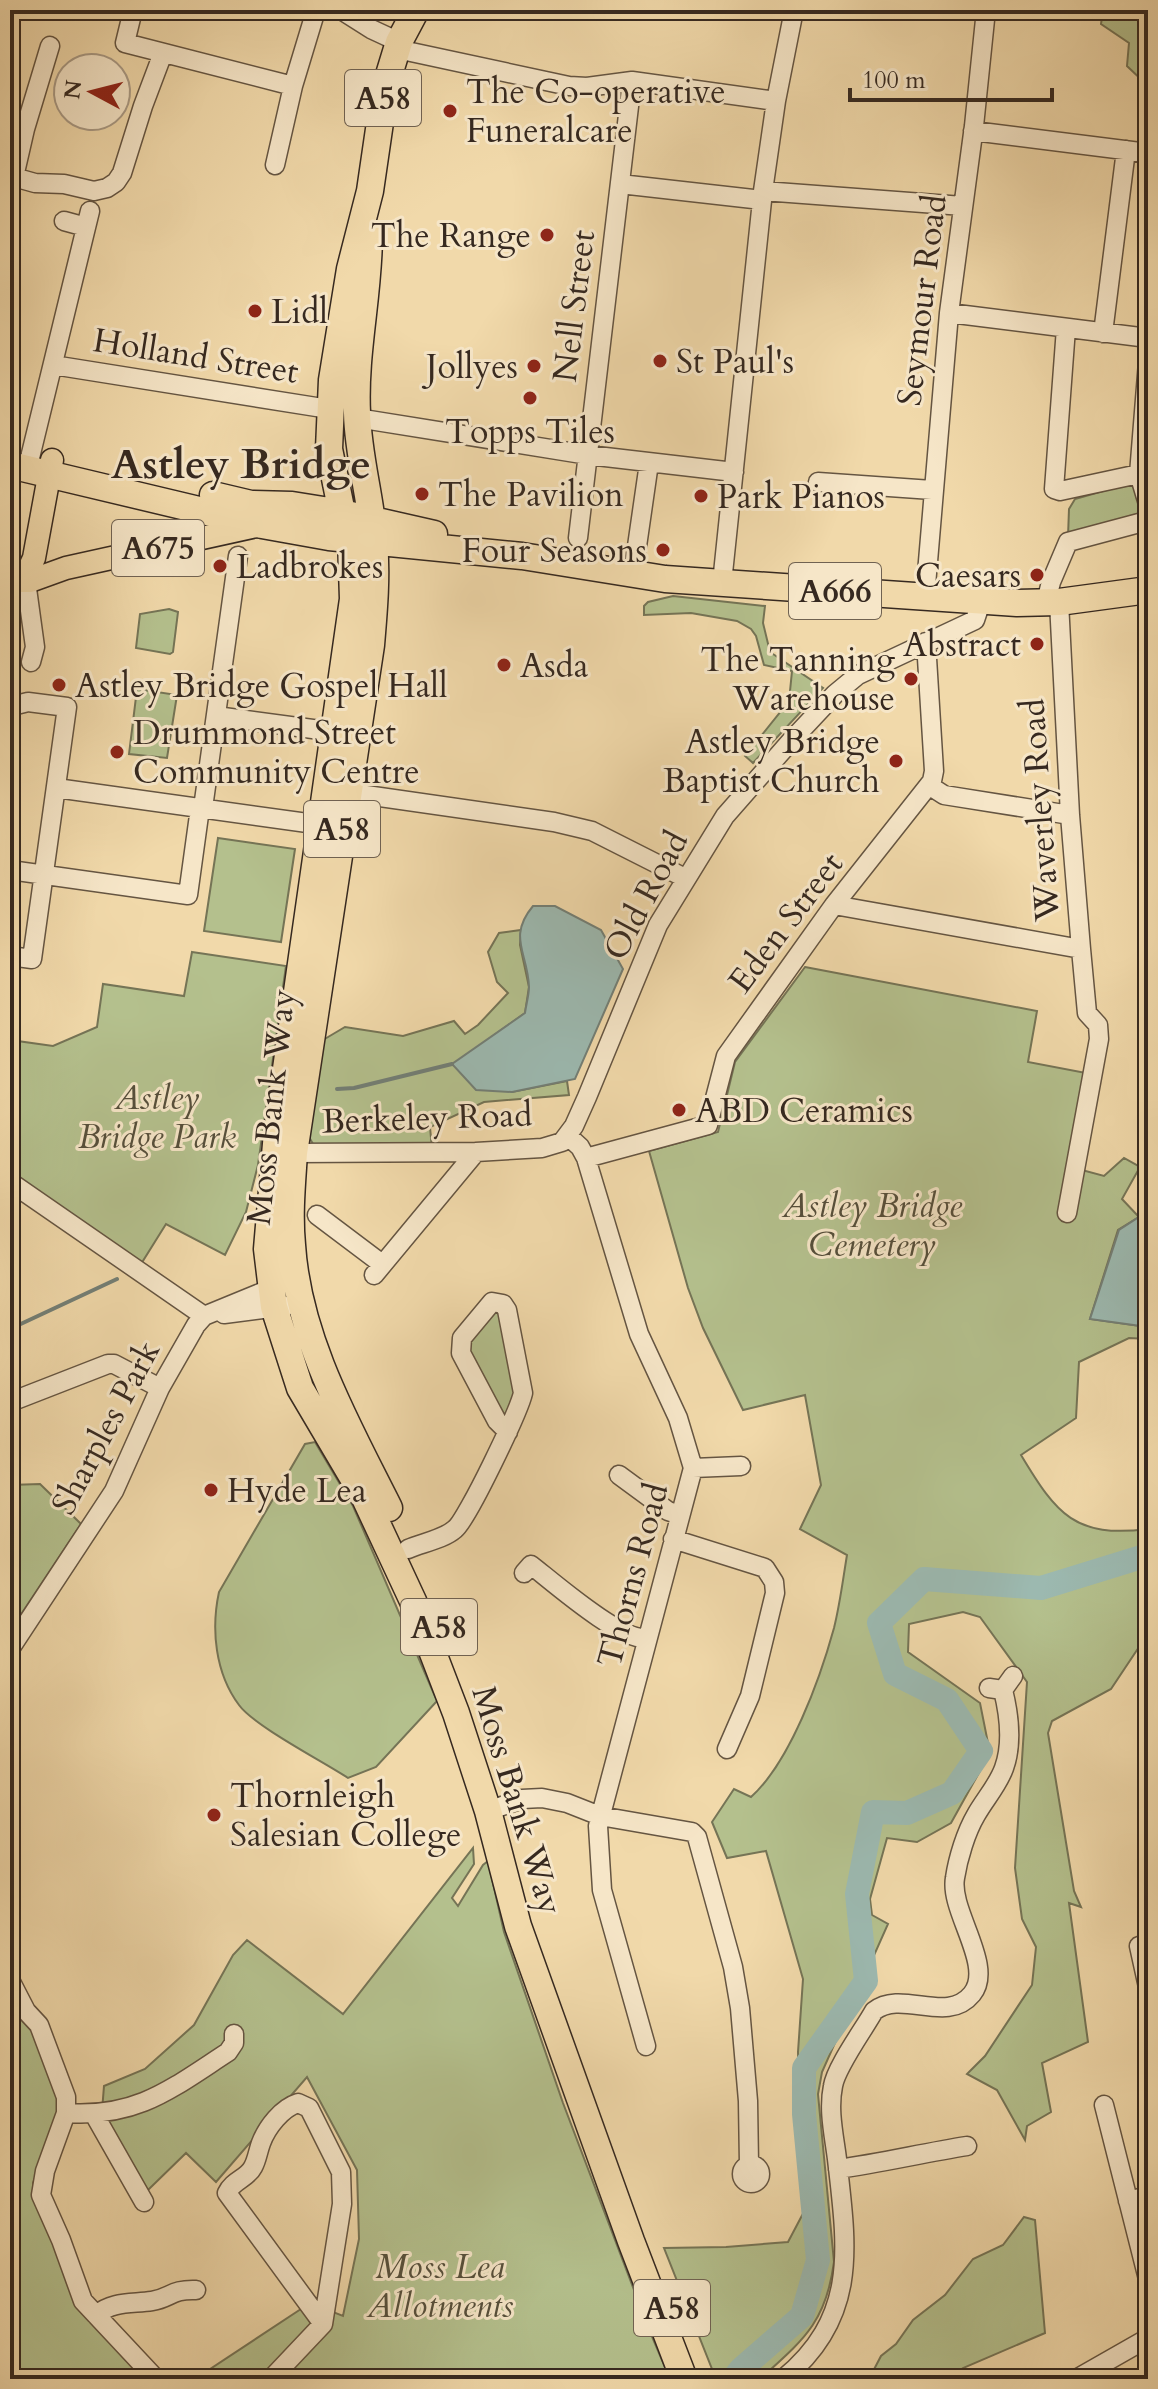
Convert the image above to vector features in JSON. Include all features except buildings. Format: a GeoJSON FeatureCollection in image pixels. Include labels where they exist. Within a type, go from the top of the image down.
{"type":"FeatureCollection","features":[{"type":"Feature","properties":{"kind":"highway","name":"A58"},"geometry":{"type":"LineString","coordinates":[[357,528],[329,449],[329,409],[350,269],[370,191],[385,88],[398,45],[416,10]]}},
{"type":"Feature","properties":{"kind":"highway","name":"A58"},"geometry":{"type":"LineString","coordinates":[[357,528],[363,473],[357,418],[357,381],[369,273],[370,191]]}},
{"type":"Feature","properties":{"kind":"highway"},"geometry":{"type":"LineString","coordinates":[[256,514],[292,505],[309,493],[320,477],[329,449]]}},
{"type":"Feature","properties":{"kind":"highway","name":"A666"},"geometry":{"type":"LineString","coordinates":[[30,462],[256,514],[329,537],[357,528],[433,546],[522,556],[633,574],[981,602],[1053,602],[1148,590]]}},
{"type":"Feature","properties":{"kind":"highway"},"geometry":{"type":"LineString","coordinates":[[292,505],[357,528],[522,556]]}},
{"type":"Feature","properties":{"kind":"highway","name":"Moss Bank Way"},"geometry":{"type":"LineString","coordinates":[[357,528],[376,592],[371,645],[337,790],[294,1153],[290,1204],[298,1292],[333,1395],[408,1549],[472,1709],[496,1808],[518,1926],[684,2379]]}},
{"type":"Feature","properties":{"kind":"highway","name":"Moss Bank Way"},"geometry":{"type":"LineString","coordinates":[[357,528],[353,599],[335,732],[337,790],[322,825],[277,1132],[267,1249],[272,1298],[300,1388],[365,1498],[413,1601],[496,1808],[534,1925],[698,2379]]}},
{"type":"Feature","properties":{"kind":"highway"},"geometry":{"type":"LineString","coordinates":[[376,592],[387,570],[396,561],[433,546]]}},
{"type":"Feature","properties":{"kind":"main road"},"geometry":{"type":"LineString","coordinates":[[21,575],[30,462]]}},
{"type":"Feature","properties":{"kind":"main road","name":"A675"},"geometry":{"type":"LineString","coordinates":[[21,575],[42,567],[54,571],[256,514]]}},
{"type":"Feature","properties":{"kind":"street"},"geometry":{"type":"LineString","coordinates":[[133,10],[125,43],[293,86]]}},
{"type":"Feature","properties":{"kind":"street"},"geometry":{"type":"LineString","coordinates":[[274,165],[316,10]]}},
{"type":"Feature","properties":{"kind":"street"},"geometry":{"type":"LineString","coordinates":[[341,10],[398,45],[569,86],[587,87],[632,81],[776,101]]}},
{"type":"Feature","properties":{"kind":"street"},"geometry":{"type":"LineString","coordinates":[[722,583],[763,196],[776,101],[794,10]]}},
{"type":"Feature","properties":{"kind":"street","name":"Seymour Road"},"geometry":{"type":"LineString","coordinates":[[925,597],[949,313],[986,10]]}},
{"type":"Feature","properties":{"kind":"street"},"geometry":{"type":"LineString","coordinates":[[50,46],[51,70],[25,129],[12,176],[94,191],[107,188],[122,173],[163,53]]}},
{"type":"Feature","properties":{"kind":"street","name":"Nell Street"},"geometry":{"type":"LineString","coordinates":[[578,538],[632,81]]}},
{"type":"Feature","properties":{"kind":"street"},"geometry":{"type":"LineString","coordinates":[[973,131],[1148,153]]}},
{"type":"Feature","properties":{"kind":"street"},"geometry":{"type":"LineString","coordinates":[[1103,333],[1126,150]]}},
{"type":"Feature","properties":{"kind":"street"},"geometry":{"type":"LineString","coordinates":[[620,184],[763,196],[963,206]]}},
{"type":"Feature","properties":{"kind":"street"},"geometry":{"type":"LineString","coordinates":[[30,462],[88,219],[64,221]]}},
{"type":"Feature","properties":{"kind":"street"},"geometry":{"type":"LineString","coordinates":[[949,313],[1148,338]]}},
{"type":"Feature","properties":{"kind":"street"},"geometry":{"type":"LineString","coordinates":[[1066,328],[1054,489],[1060,491],[1144,473]]}},
{"type":"Feature","properties":{"kind":"street"},"geometry":{"type":"LineString","coordinates":[[1148,362],[1144,473],[1148,504]]}},
{"type":"Feature","properties":{"kind":"street","name":"Holland Street"},"geometry":{"type":"LineString","coordinates":[[53,365],[329,409]]}},
{"type":"Feature","properties":{"kind":"street"},"geometry":{"type":"LineString","coordinates":[[357,418],[588,455],[734,472]]}},
{"type":"Feature","properties":{"kind":"street"},"geometry":{"type":"LineString","coordinates":[[633,574],[649,463]]}},
{"type":"Feature","properties":{"kind":"street"},"geometry":{"type":"LineString","coordinates":[[818,482],[932,490]]}},
{"type":"Feature","properties":{"kind":"street"},"geometry":{"type":"LineString","coordinates":[[1053,602],[1051,582],[1068,542],[1143,522],[1148,517]]}},
{"type":"Feature","properties":{"kind":"street"},"geometry":{"type":"LineString","coordinates":[[10,870],[188,895],[238,556]]}},
{"type":"Feature","properties":{"kind":"street"},"geometry":{"type":"LineString","coordinates":[[21,575],[35,647],[31,662]]}},
{"type":"Feature","properties":{"kind":"street","name":"Old Road"},"geometry":{"type":"LineString","coordinates":[[565,1139],[587,1097],[658,925],[725,816],[835,694],[858,675],[975,620],[981,602]]}},
{"type":"Feature","properties":{"kind":"street","name":"Waverley Road"},"geometry":{"type":"LineString","coordinates":[[1053,602],[1087,1013],[1098,1025],[1099,1039],[1067,1213]]}},
{"type":"Feature","properties":{"kind":"street"},"geometry":{"type":"LineString","coordinates":[[926,642],[934,771],[930,786],[944,795],[1070,815]]}},
{"type":"Feature","properties":{"kind":"street"},"geometry":{"type":"LineString","coordinates":[[13,708],[21,684]]}},
{"type":"Feature","properties":{"kind":"street"},"geometry":{"type":"LineString","coordinates":[[10,956],[32,959],[67,707],[28,702],[13,708]]}},
{"type":"Feature","properties":{"kind":"street"},"geometry":{"type":"LineString","coordinates":[[216,716],[335,732]]}},
{"type":"Feature","properties":{"kind":"street","name":"Eden Street"},"geometry":{"type":"LineString","coordinates":[[586,1158],[708,1125],[726,1056],[834,905],[930,786]]}},
{"type":"Feature","properties":{"kind":"street"},"geometry":{"type":"LineString","coordinates":[[56,788],[322,825]]}},
{"type":"Feature","properties":{"kind":"street"},"geometry":{"type":"LineString","coordinates":[[337,790],[554,822],[592,831],[685,878]]}},
{"type":"Feature","properties":{"kind":"street"},"geometry":{"type":"LineString","coordinates":[[834,905],[1081,949]]}},
{"type":"Feature","properties":{"kind":"street","name":"Berkeley Road"},"geometry":{"type":"LineString","coordinates":[[294,1153],[476,1152],[542,1148],[565,1139]]}},
{"type":"Feature","properties":{"kind":"street","name":"Thorns Road"},"geometry":{"type":"LineString","coordinates":[[565,1139],[580,1147],[586,1158],[639,1334],[678,1418],[693,1468],[597,1830],[602,1890],[646,2046]]}},
{"type":"Feature","properties":{"kind":"street"},"geometry":{"type":"LineString","coordinates":[[317,1215],[378,1269],[476,1152]]}},
{"type":"Feature","properties":{"kind":"street"},"geometry":{"type":"LineString","coordinates":[[10,1182],[204,1316],[298,1292]]}},
{"type":"Feature","properties":{"kind":"street"},"geometry":{"type":"LineString","coordinates":[[408,1549],[457,1528],[508,1432],[523,1393],[507,1310],[503,1304],[492,1302],[462,1338],[460,1345],[461,1353],[497,1421],[508,1432]]}},
{"type":"Feature","properties":{"kind":"street","name":"Sharples Park"},"geometry":{"type":"LineString","coordinates":[[10,1649],[114,1491],[160,1388],[204,1316]]}},
{"type":"Feature","properties":{"kind":"street"},"geometry":{"type":"LineString","coordinates":[[13,1401],[108,1364],[114,1364],[160,1388]]}},
{"type":"Feature","properties":{"kind":"street"},"geometry":{"type":"LineString","coordinates":[[693,1468],[741,1466]]}},
{"type":"Feature","properties":{"kind":"street"},"geometry":{"type":"LineString","coordinates":[[619,1475],[668,1511],[680,1515]]}},
{"type":"Feature","properties":{"kind":"street"},"geometry":{"type":"LineString","coordinates":[[673,1539],[765,1568],[774,1582],[775,1593],[750,1696],[727,1749]]}},
{"type":"Feature","properties":{"kind":"street"},"geometry":{"type":"LineString","coordinates":[[524,1573],[531,1565],[607,1624],[635,1639],[647,1638]]}},
{"type":"Feature","properties":{"kind":"street"},"geometry":{"type":"LineString","coordinates":[[783,2379],[817,2347],[838,2303],[844,2262],[831,2110],[834,2079],[874,2011],[897,2002],[953,2006],[970,1997],[974,1991],[979,1973],[978,1963],[955,1894],[954,1880],[973,1820],[1004,1768],[1010,1721],[1002,1685]]}},
{"type":"Feature","properties":{"kind":"street"},"geometry":{"type":"LineString","coordinates":[[496,1808],[522,1799],[542,1798],[567,1803],[600,1816],[692,1832],[700,1844],[733,1967],[748,2101],[749,2165]]}},
{"type":"Feature","properties":{"kind":"street"},"geometry":{"type":"LineString","coordinates":[[1143,1954],[1148,1987]]}},
{"type":"Feature","properties":{"kind":"street"},"geometry":{"type":"LineString","coordinates":[[10,1980],[26,2011],[39,2025],[66,2097],[66,2113],[45,2171],[41,2195],[83,2301],[156,2379]]}},
{"type":"Feature","properties":{"kind":"street"},"geometry":{"type":"LineString","coordinates":[[66,2113],[94,2114],[127,2109],[153,2100],[228,2052],[234,2043],[234,2034]]}},
{"type":"Feature","properties":{"kind":"street"},"geometry":{"type":"LineString","coordinates":[[271,2379],[323,2324],[342,2204],[341,2172],[309,2108],[298,2103],[273,2122],[262,2139],[255,2166],[233,2183],[227,2193],[323,2324]]}},
{"type":"Feature","properties":{"kind":"street"},"geometry":{"type":"LineString","coordinates":[[1104,2105],[1147,2275]]}},
{"type":"Feature","properties":{"kind":"street"},"geometry":{"type":"LineString","coordinates":[[94,2114],[144,2202]]}},
{"type":"Feature","properties":{"kind":"street"},"geometry":{"type":"LineString","coordinates":[[838,2169],[893,2161],[920,2153],[960,2152]]}},
{"type":"Feature","properties":{"kind":"street"},"geometry":{"type":"LineString","coordinates":[[1128,2201],[1148,2196]]}},
{"type":"Feature","properties":{"kind":"street"},"geometry":{"type":"LineString","coordinates":[[96,2315],[110,2305],[152,2301],[173,2291],[196,2290]]}},
{"type":"Feature","properties":{"kind":"street"},"geometry":{"type":"LineString","coordinates":[[1076,2379],[1148,2338]]}},
{"type":"Feature","properties":{"kind":"green space"},"geometry":{"type":"Polygon","coordinates":[[[1103,10],[1148,10],[1148,86],[1127,66],[1129,43],[1101,24],[1103,10]]]}},
{"type":"Feature","properties":{"kind":"green space"},"geometry":{"type":"Polygon","coordinates":[[[1135,482],[1142,512],[1133,519],[1068,537],[1069,509],[1075,499],[1135,482]]]}},
{"type":"Feature","properties":{"kind":"green space"},"geometry":{"type":"Polygon","coordinates":[[[673,596],[765,606],[763,623],[770,652],[823,688],[753,763],[745,756],[789,701],[792,671],[764,665],[756,636],[737,621],[691,613],[644,615],[644,606],[648,602],[673,596]]]}},
{"type":"Feature","properties":{"kind":"green space"},"geometry":{"type":"Polygon","coordinates":[[[169,609],[178,612],[173,652],[136,648],[140,614],[169,609]]]}},
{"type":"Feature","properties":{"kind":"green space"},"geometry":{"type":"Polygon","coordinates":[[[137,689],[177,695],[167,758],[129,754],[137,689]]]}},
{"type":"Feature","properties":{"kind":"green space"},"geometry":{"type":"Polygon","coordinates":[[[218,838],[295,849],[281,942],[204,931],[218,838]]]}},
{"type":"Feature","properties":{"kind":"green space"},"geometry":{"type":"Polygon","coordinates":[[[521,930],[520,945],[529,987],[525,1013],[453,1065],[512,1092],[567,1081],[569,1095],[484,1102],[430,1127],[432,1149],[313,1144],[309,1137],[323,1040],[345,1027],[403,1036],[454,1021],[465,1034],[478,1025],[508,993],[497,982],[488,952],[499,933],[521,930]]]}},
{"type":"Feature","properties":{"kind":"green space","name":"Astley Bridge Park"},"geometry":{"type":"Polygon","coordinates":[[[192,952],[286,966],[258,1165],[246,1212],[225,1255],[166,1224],[141,1264],[10,1174],[10,1040],[53,1046],[97,1027],[103,984],[184,996],[192,952]]]}},
{"type":"Feature","properties":{"kind":"green space","name":"Astley Bridge Cemetery"},"geometry":{"type":"Polygon","coordinates":[[[805,967],[1037,1011],[1028,1062],[1086,1073],[1067,1166],[1104,1176],[1124,1158],[1140,1167],[1122,1199],[1139,1217],[1118,1230],[1090,1319],[1148,1327],[1148,1339],[1129,1338],[1079,1362],[1076,1418],[1021,1455],[1046,1493],[1071,1518],[1102,1530],[1148,1529],[1148,1642],[1139,1647],[1111,1689],[1052,1721],[1048,1733],[1074,1891],[1081,1907],[1069,1903],[1088,2042],[1042,2063],[1051,2112],[1027,2126],[1025,2140],[997,2090],[967,2074],[985,2056],[1032,1985],[1036,1947],[1022,1919],[1015,1868],[1027,1682],[980,1617],[963,1612],[909,1624],[908,1652],[980,1703],[990,1753],[951,1823],[917,1842],[887,1838],[870,1899],[872,1915],[888,1924],[822,2072],[818,2094],[834,2262],[825,2301],[800,2341],[760,2379],[716,2379],[664,2248],[788,2242],[807,2206],[799,2119],[798,2052],[803,1979],[766,1851],[727,1858],[712,1822],[734,1789],[751,1797],[765,1782],[791,1742],[812,1695],[834,1628],[847,1555],[800,1529],[821,1485],[805,1395],[743,1410],[703,1328],[688,1288],[649,1151],[718,1132],[735,1062],[805,967]]]}},
{"type":"Feature","properties":{"kind":"green space"},"geometry":{"type":"Polygon","coordinates":[[[494,1308],[499,1309],[516,1394],[508,1414],[503,1416],[466,1346],[494,1308]]]}},
{"type":"Feature","properties":{"kind":"green space"},"geometry":{"type":"Polygon","coordinates":[[[315,1442],[353,1506],[437,1701],[376,1767],[348,1778],[247,1714],[225,1679],[215,1636],[219,1592],[305,1444],[315,1442]]]}},
{"type":"Feature","properties":{"kind":"green space"},"geometry":{"type":"Polygon","coordinates":[[[40,1484],[81,1524],[10,1631],[10,1485],[40,1484]]]}},
{"type":"Feature","properties":{"kind":"green space","name":"Moss Lea Allotments"},"geometry":{"type":"Polygon","coordinates":[[[473,1848],[474,1864],[452,1898],[458,1906],[488,1861],[504,1932],[563,2103],[670,2379],[195,2379],[310,2303],[343,2316],[359,2239],[357,2170],[307,2077],[216,2182],[186,2153],[146,2192],[101,2124],[104,2086],[145,2069],[194,2025],[233,1955],[247,1940],[343,2014],[473,1848]]]}},
{"type":"Feature","properties":{"kind":"green space"},"geometry":{"type":"Polygon","coordinates":[[[10,1980],[39,2025],[62,2113],[33,2183],[35,2199],[83,2301],[156,2379],[10,2379],[10,1980]]]}},
{"type":"Feature","properties":{"kind":"green space"},"geometry":{"type":"Polygon","coordinates":[[[1024,2217],[1035,2220],[1045,2333],[963,2368],[949,2379],[869,2379],[881,2356],[896,2344],[913,2320],[945,2295],[973,2259],[1003,2245],[1024,2217]]]}},
{"type":"Feature","properties":{"kind":"water"},"geometry":{"type":"Polygon","coordinates":[[[533,906],[555,906],[601,930],[623,969],[575,1079],[512,1092],[476,1090],[452,1064],[525,1013],[529,987],[520,936],[525,917],[533,906]]]}},
{"type":"Feature","properties":{"kind":"water"},"geometry":{"type":"Polygon","coordinates":[[[1139,1217],[1148,1221],[1148,1327],[1090,1319],[1119,1230],[1139,1217]]]}},
{"type":"Feature","properties":{"kind":"waterway"},"geometry":{"type":"LineString","coordinates":[[337,1089],[354,1088],[452,1064]]}},
{"type":"Feature","properties":{"kind":"waterway"},"geometry":{"type":"LineString","coordinates":[[10,1329],[117,1279]]}},
{"type":"Feature","properties":{"kind":"waterway"},"geometry":{"type":"LineString","coordinates":[[733,2379],[802,2316],[818,2260],[804,2114],[804,2068],[866,1981],[857,1894],[873,1812],[907,1813],[952,1793],[981,1751],[947,1700],[895,1674],[879,1623],[924,1579],[1041,1588],[1148,1555]]}},
{"type":"Feature","properties":{"kind":"place","name":"The Co-operative Funeralcare"},"geometry":{"type":"Point","coordinates":[450,111]}},
{"type":"Feature","properties":{"kind":"place","name":"The Range"},"geometry":{"type":"Point","coordinates":[547,235]}},
{"type":"Feature","properties":{"kind":"place","name":"Lidl"},"geometry":{"type":"Point","coordinates":[255,311]}},
{"type":"Feature","properties":{"kind":"place","name":"St Paul's"},"geometry":{"type":"Point","coordinates":[660,361]}},
{"type":"Feature","properties":{"kind":"place","name":"Jollyes"},"geometry":{"type":"Point","coordinates":[534,366]}},
{"type":"Feature","properties":{"kind":"place","name":"Topps Tiles"},"geometry":{"type":"Point","coordinates":[530,398]}},
{"type":"Feature","properties":{"kind":"place","name":"The Pavilion"},"geometry":{"type":"Point","coordinates":[422,494]}},
{"type":"Feature","properties":{"kind":"place","name":"Park Pianos"},"geometry":{"type":"Point","coordinates":[701,496]}},
{"type":"Feature","properties":{"kind":"place","name":"Four Seasons"},"geometry":{"type":"Point","coordinates":[663,550]}},
{"type":"Feature","properties":{"kind":"place","name":"Ladbrokes"},"geometry":{"type":"Point","coordinates":[220,566]}},
{"type":"Feature","properties":{"kind":"place","name":"Caesars"},"geometry":{"type":"Point","coordinates":[1037,575]}},
{"type":"Feature","properties":{"kind":"place","name":"Abstract"},"geometry":{"type":"Point","coordinates":[1037,644]}},
{"type":"Feature","properties":{"kind":"place","name":"Asda"},"geometry":{"type":"Point","coordinates":[504,665]}},
{"type":"Feature","properties":{"kind":"place","name":"The Tanning Warehouse"},"geometry":{"type":"Point","coordinates":[911,679]}},
{"type":"Feature","properties":{"kind":"place","name":"Astley Bridge Gospel Hall"},"geometry":{"type":"Point","coordinates":[59,685]}},
{"type":"Feature","properties":{"kind":"place","name":"Drummond Street Community Centre"},"geometry":{"type":"Point","coordinates":[117,752]}},
{"type":"Feature","properties":{"kind":"place","name":"Astley Bridge Baptist Church"},"geometry":{"type":"Point","coordinates":[896,761]}},
{"type":"Feature","properties":{"kind":"place","name":"ABD Ceramics"},"geometry":{"type":"Point","coordinates":[679,1110]}},
{"type":"Feature","properties":{"kind":"place","name":"Hyde Lea"},"geometry":{"type":"Point","coordinates":[211,1490]}},
{"type":"Feature","properties":{"kind":"place","name":"Thornleigh Salesian College"},"geometry":{"type":"Point","coordinates":[214,1815]}},
{"type":"Feature","properties":{"kind":"district","name":"Astley Bridge"},"geometry":{"type":"Point","coordinates":[241,463]}}]}
